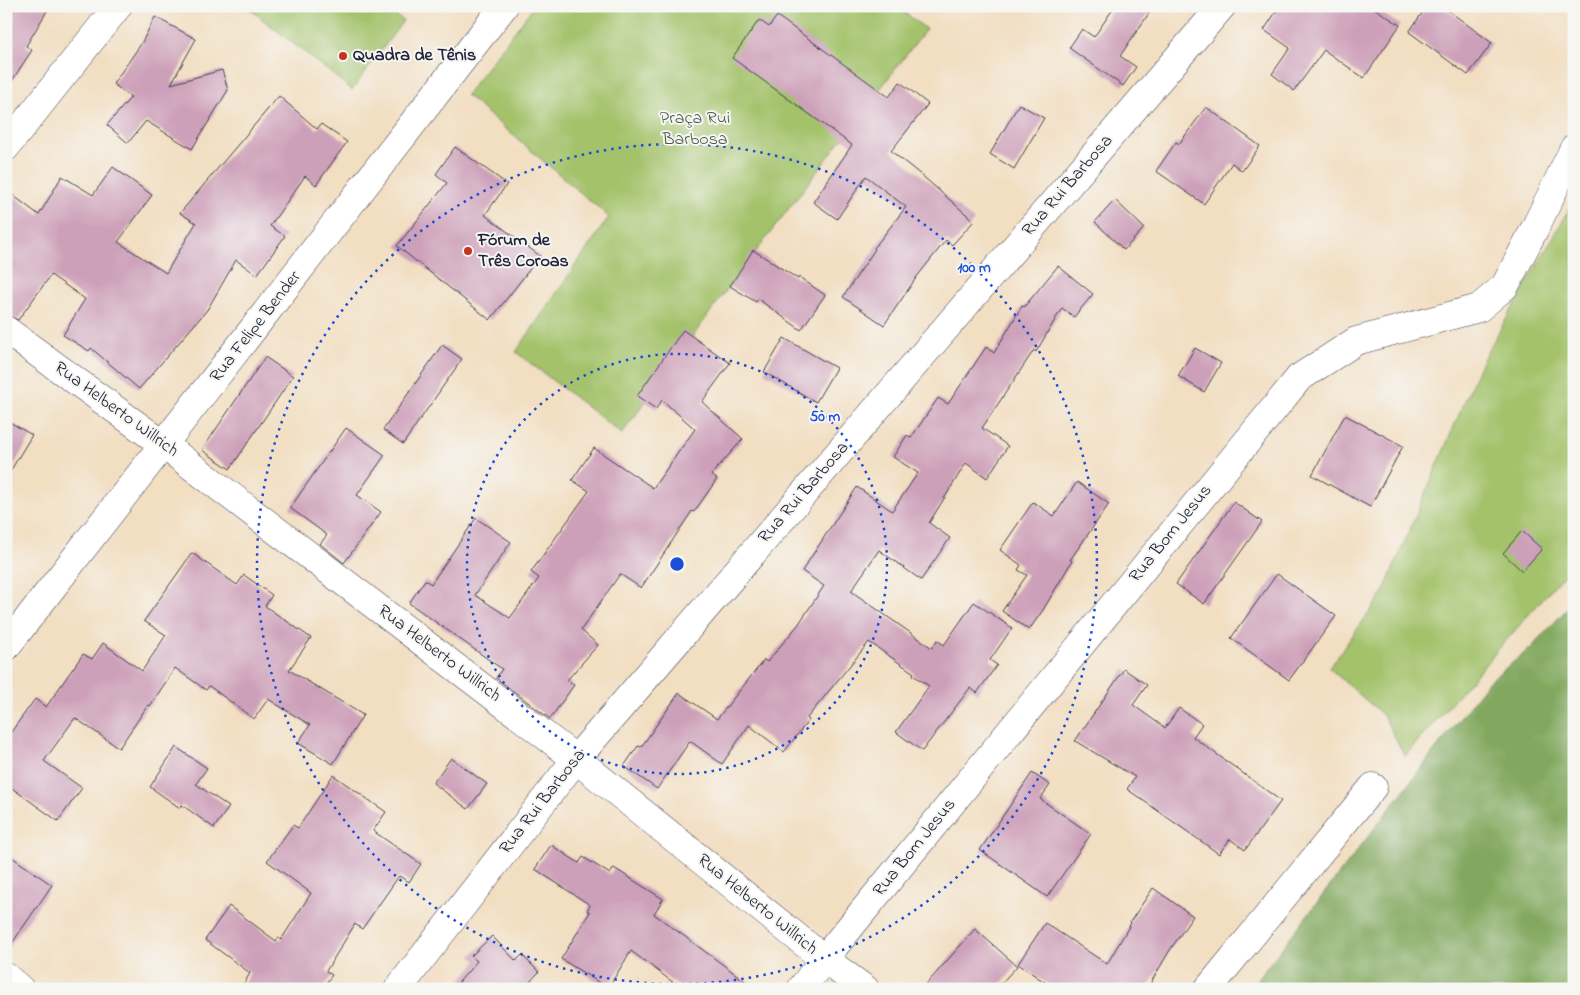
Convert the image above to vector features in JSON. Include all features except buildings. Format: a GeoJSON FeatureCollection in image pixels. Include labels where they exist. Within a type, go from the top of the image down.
{"type":"FeatureCollection","features":[{"type":"Feature","properties":{"kind":"street"},"geometry":{"type":"LineString","coordinates":[[6,147],[118,6]]}},
{"type":"Feature","properties":{"kind":"street","name":"Rua Felipe Bender"},"geometry":{"type":"LineString","coordinates":[[6,647],[504,6]]}},
{"type":"Feature","properties":{"kind":"street","name":"Rua Rui Barbosa"},"geometry":{"type":"LineString","coordinates":[[398,989],[576,759],[1222,6]]}},
{"type":"Feature","properties":{"kind":"street","name":"Rua Bom Jesus"},"geometry":{"type":"LineString","coordinates":[[801,989],[1299,378],[1356,340],[1478,308],[1485,303],[1505,286],[1538,224],[1574,148]]}},
{"type":"Feature","properties":{"kind":"street","name":"Rua Helberto Willrich"},"geometry":{"type":"LineString","coordinates":[[6,330],[164,445],[576,759],[824,959],[865,989]]}},
{"type":"Feature","properties":{"kind":"street"},"geometry":{"type":"LineString","coordinates":[[1208,989],[1372,787]]}},
{"type":"Feature","properties":{"kind":"street"},"geometry":{"type":"LineString","coordinates":[[6,978],[20,989]]}},
{"type":"Feature","properties":{"kind":"green space","name":"Quadra de Tênis"},"geometry":{"type":"Polygon","coordinates":[[[246,6],[384,6],[403,21],[352,90],[246,6]]]}},
{"type":"Feature","properties":{"kind":"green space","name":"Praça Rui Barbosa"},"geometry":{"type":"Polygon","coordinates":[[[534,6],[896,6],[926,29],[722,296],[622,434],[516,352],[609,217],[466,95],[534,6]]]}},
{"type":"Feature","properties":{"kind":"green space"},"geometry":{"type":"Polygon","coordinates":[[[1574,201],[1574,563],[1405,756],[1383,715],[1329,668],[1382,595],[1481,363],[1574,201]]]}},
{"type":"Feature","properties":{"kind":"green space"},"geometry":{"type":"Polygon","coordinates":[[[1574,601],[1574,989],[1250,989],[1488,682],[1531,648],[1574,601]]]}},
{"type":"Feature","properties":{"kind":"place","name":"Quadra de Tênis"},"geometry":{"type":"Point","coordinates":[343,56]}},
{"type":"Feature","properties":{"kind":"place","name":"Fórum de Três Coroas"},"geometry":{"type":"Point","coordinates":[468,251]}}]}
